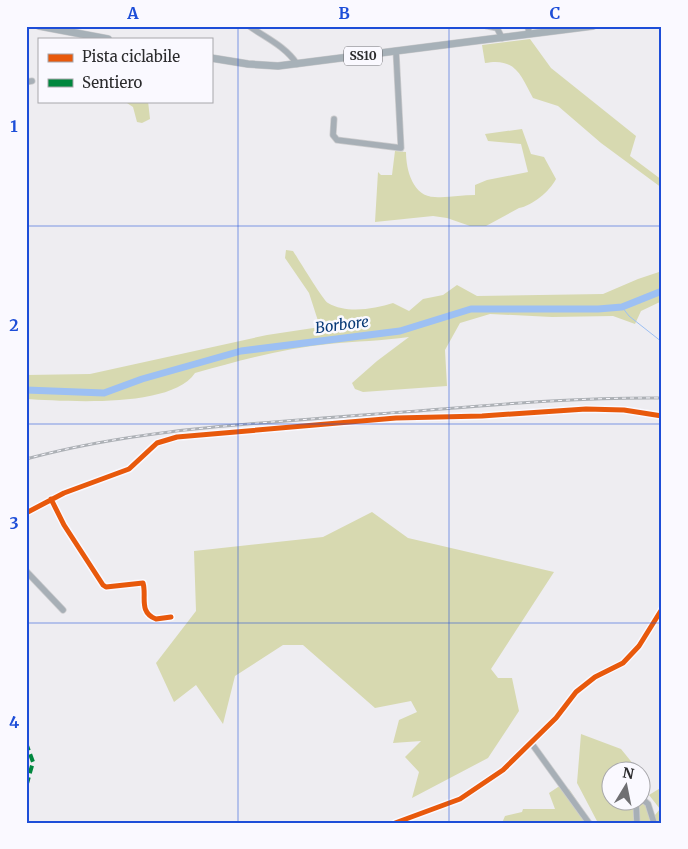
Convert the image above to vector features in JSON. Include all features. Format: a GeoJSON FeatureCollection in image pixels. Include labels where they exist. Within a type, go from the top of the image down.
{"type":"FeatureCollection","features":[{"type":"Feature","properties":{"kind":"main road"},"geometry":{"type":"LineString","coordinates":[[39,26],[103,38]]}},
{"type":"Feature","properties":{"kind":"main road","name":"SS10"},"geometry":{"type":"LineString","coordinates":[[212,58],[248,64],[278,66],[502,38],[528,30],[593,26]]}},
{"type":"Feature","properties":{"kind":"street"},"geometry":{"type":"LineString","coordinates":[[249,26],[291,54],[297,64]]}},
{"type":"Feature","properties":{"kind":"street"},"geometry":{"type":"LineString","coordinates":[[487,26],[497,27],[502,38]]}},
{"type":"Feature","properties":{"kind":"street"},"geometry":{"type":"LineString","coordinates":[[334,119],[333,136],[337,140],[401,148],[396,51]]}},
{"type":"Feature","properties":{"kind":"street"},"geometry":{"type":"LineString","coordinates":[[26,513],[51,499],[122,472],[137,463],[157,443],[176,437],[396,418],[482,416],[600,408],[662,416]]}},
{"type":"Feature","properties":{"kind":"street"},"geometry":{"type":"LineString","coordinates":[[51,499],[64,524],[103,585],[106,587],[143,583],[142,601],[147,613],[156,619],[171,616]]}},
{"type":"Feature","properties":{"kind":"street"},"geometry":{"type":"LineString","coordinates":[[26,571],[63,610]]}},
{"type":"Feature","properties":{"kind":"street"},"geometry":{"type":"LineString","coordinates":[[395,823],[460,799],[503,770],[532,744],[556,718],[576,692],[595,677],[623,663],[639,646],[662,609]]}},
{"type":"Feature","properties":{"kind":"street"},"geometry":{"type":"LineString","coordinates":[[532,744],[589,823]]}},
{"type":"Feature","properties":{"kind":"street"},"geometry":{"type":"LineString","coordinates":[[650,810],[654,823]]}},
{"type":"Feature","properties":{"kind":"green space"},"geometry":{"type":"Polygon","coordinates":[[[530,39],[551,68],[636,136],[630,156],[662,180],[662,188],[601,143],[558,106],[533,98],[521,76],[511,66],[504,63],[485,63],[482,45],[530,39]]]}},
{"type":"Feature","properties":{"kind":"green space"},"geometry":{"type":"Polygon","coordinates":[[[126,102],[148,102],[150,119],[142,123],[137,122],[133,107],[126,102]]]}},
{"type":"Feature","properties":{"kind":"green space"},"geometry":{"type":"Polygon","coordinates":[[[522,129],[531,154],[544,157],[556,179],[550,188],[535,201],[486,226],[470,226],[447,218],[433,216],[375,222],[378,172],[381,175],[392,175],[395,151],[406,152],[407,167],[412,181],[416,188],[427,196],[475,195],[475,185],[487,180],[528,172],[521,144],[488,141],[485,134],[522,129]]]}},
{"type":"Feature","properties":{"kind":"green space"},"geometry":{"type":"Polygon","coordinates":[[[286,250],[293,251],[316,288],[328,303],[344,308],[369,309],[393,303],[409,311],[423,299],[443,295],[457,285],[477,296],[603,294],[662,271],[662,301],[641,311],[635,324],[613,316],[552,317],[490,314],[460,323],[445,350],[447,386],[363,392],[355,389],[352,383],[409,337],[312,346],[261,356],[195,373],[182,385],[164,393],[141,398],[90,401],[26,399],[26,375],[90,374],[267,335],[320,327],[309,293],[285,258],[286,250]]]}},
{"type":"Feature","properties":{"kind":"green space"},"geometry":{"type":"Polygon","coordinates":[[[372,512],[408,538],[554,572],[491,669],[498,678],[512,678],[519,711],[488,758],[412,798],[419,772],[405,757],[421,741],[393,743],[399,720],[417,712],[411,701],[375,708],[303,645],[283,645],[235,676],[223,724],[196,685],[174,702],[156,663],[196,611],[194,551],[323,537],[372,512]]]}},
{"type":"Feature","properties":{"kind":"green space"},"geometry":{"type":"Polygon","coordinates":[[[581,734],[621,749],[632,762],[600,762],[600,812],[650,812],[650,810],[655,815],[660,809],[650,794],[662,787],[662,823],[598,823],[577,783],[581,734]]]}},
{"type":"Feature","properties":{"kind":"green space"},"geometry":{"type":"Polygon","coordinates":[[[558,787],[569,789],[592,823],[502,823],[505,816],[522,812],[523,809],[555,809],[549,793],[558,787]]]}},
{"type":"Feature","properties":{"kind":"waterway","name":"Borbore"},"geometry":{"type":"LineString","coordinates":[[26,390],[104,393],[142,379],[241,351],[400,331],[471,309],[598,309],[622,307],[662,291]]}},
{"type":"Feature","properties":{"kind":"waterway"},"geometry":{"type":"LineString","coordinates":[[622,307],[629,316],[662,342]]}},
{"type":"Feature","properties":{"kind":"railway"},"geometry":{"type":"LineString","coordinates":[[26,459],[109,441],[194,429],[550,401],[662,398]]}},
{"type":"Feature","properties":{"kind":"marked path"},"geometry":{"type":"LineString","coordinates":[[26,743],[33,762],[26,787]]}},
{"type":"Feature","properties":{"kind":"cycle path"},"geometry":{"type":"LineString","coordinates":[[26,513],[64,493],[129,469],[157,443],[177,437],[396,418],[482,416],[586,409],[624,410],[662,416]]}},
{"type":"Feature","properties":{"kind":"cycle path"},"geometry":{"type":"LineString","coordinates":[[51,499],[64,525],[103,585],[106,587],[143,583],[145,608],[150,616],[156,619],[171,617]]}},
{"type":"Feature","properties":{"kind":"cycle path"},"geometry":{"type":"LineString","coordinates":[[395,823],[460,799],[503,770],[556,718],[576,692],[595,677],[623,663],[639,646],[662,609]]}}]}
